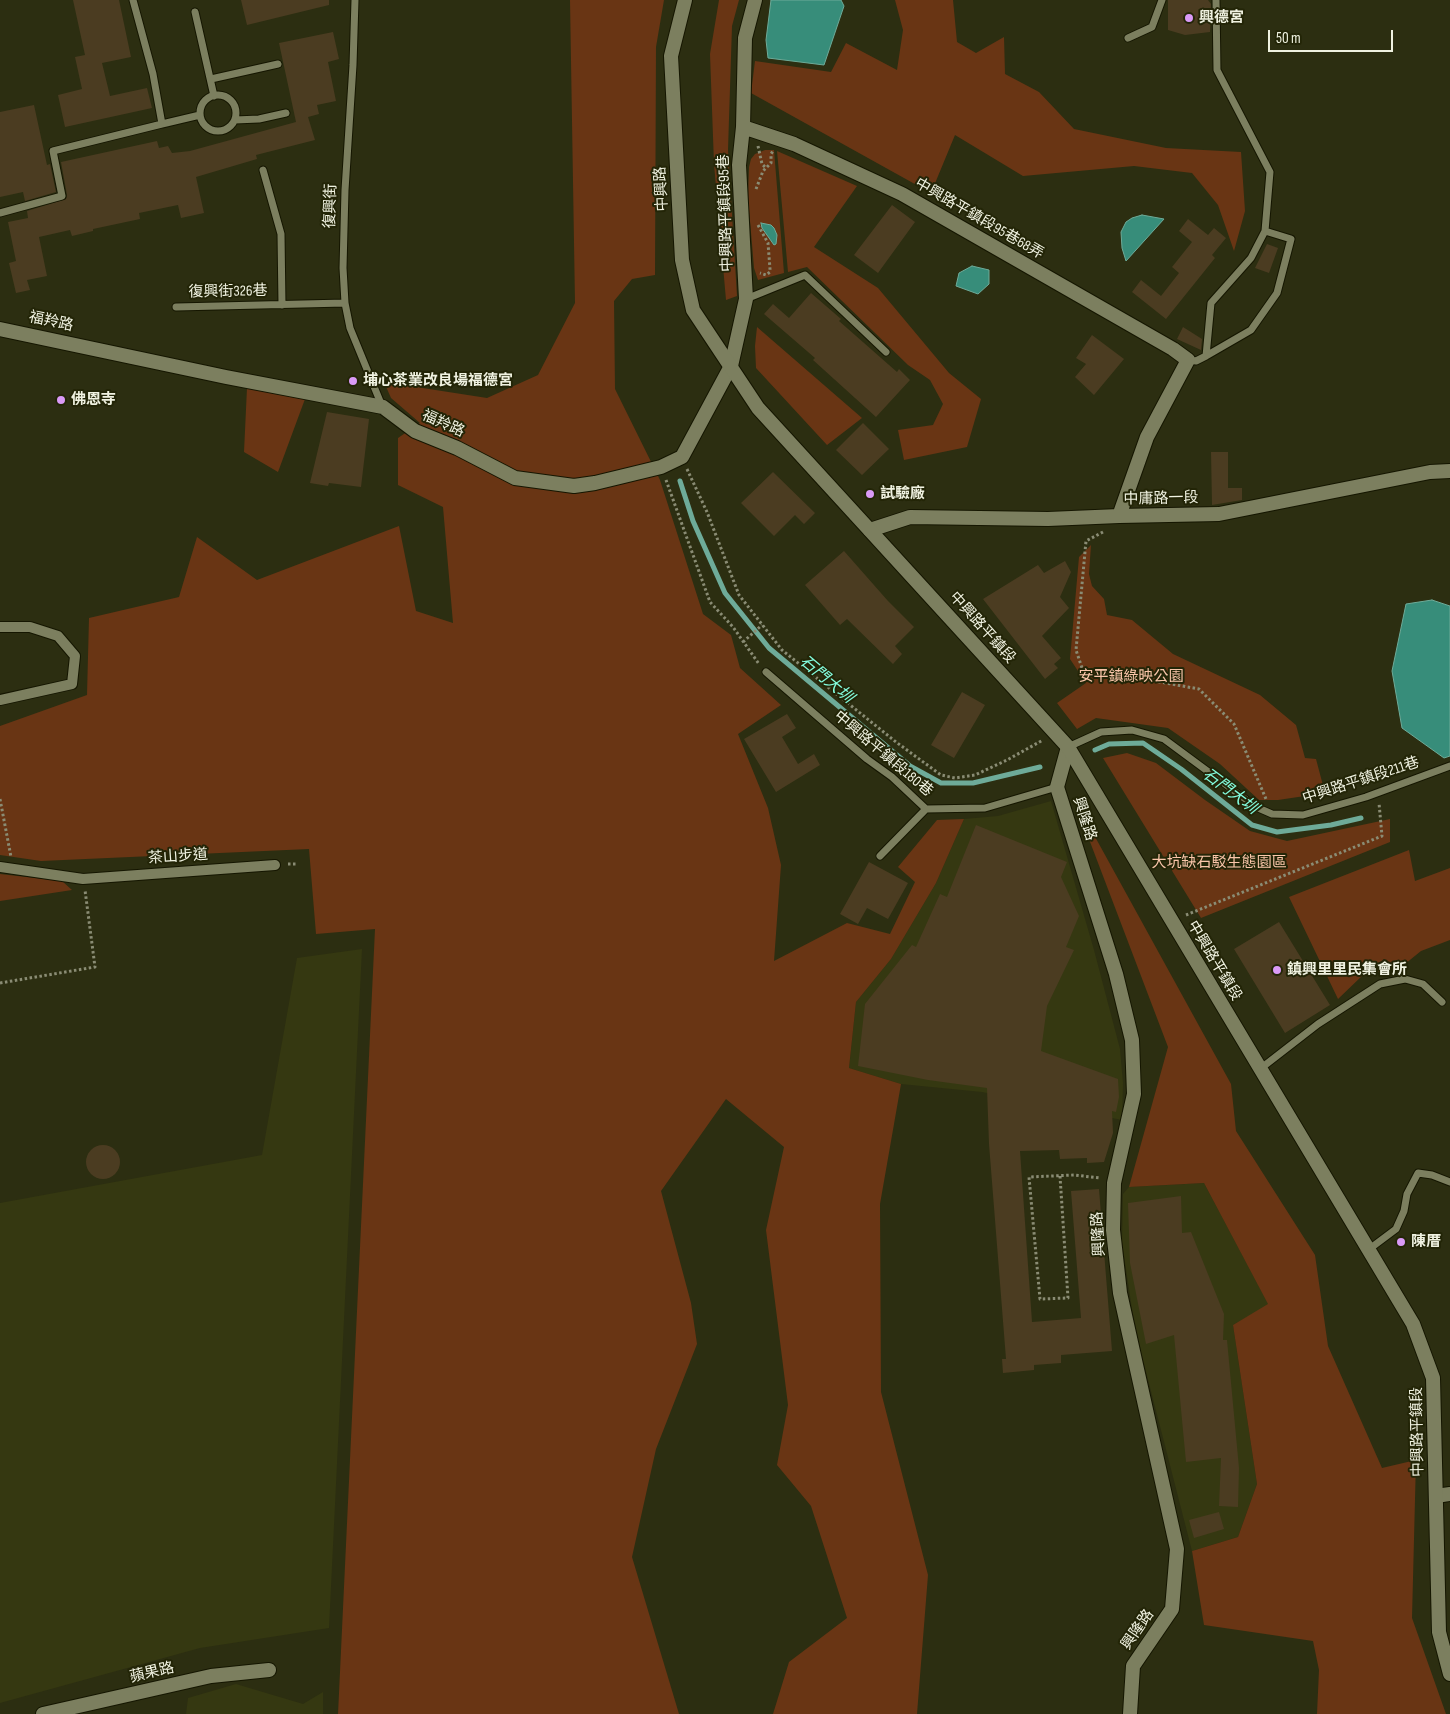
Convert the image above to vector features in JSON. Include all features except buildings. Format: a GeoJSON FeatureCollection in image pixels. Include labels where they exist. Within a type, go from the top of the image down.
{"type":"FeatureCollection","features":[{"type":"Feature","properties":{"kind":"street","name":"中興路"},"geometry":{"type":"LineString","coordinates":[[685,0],[671,56],[682,260],[693,310],[732,366]]}},
{"type":"Feature","properties":{"kind":"street","name":"中興路平鎮段95巷"},"geometry":{"type":"LineString","coordinates":[[732,366],[746,299],[738,165],[743,127],[745,38],[755,0]]}},
{"type":"Feature","properties":{"kind":"street","name":"中興路平鎮段95巷68弄"},"geometry":{"type":"LineString","coordinates":[[743,127],[780,140],[902,194],[1173,349],[1188,360]]}},
{"type":"Feature","properties":{"kind":"street","name":"福羚路"},"geometry":{"type":"LineString","coordinates":[[0,329],[226,377],[383,406],[415,431],[457,448],[515,478],[574,486],[595,483],[661,466],[682,457]]}},
{"type":"Feature","properties":{"kind":"street"},"geometry":{"type":"LineString","coordinates":[[1119,516],[1147,436],[1188,360]]}},
{"type":"Feature","properties":{"kind":"street"},"geometry":{"type":"LineString","coordinates":[[682,457],[732,366]]}},
{"type":"Feature","properties":{"kind":"street","name":"中興路平鎮段"},"geometry":{"type":"LineString","coordinates":[[732,366],[758,408],[1068,747],[1413,1324],[1433,1378],[1443,1495],[1439,1632],[1450,1674]]}},
{"type":"Feature","properties":{"kind":"street","name":"中庸路一段"},"geometry":{"type":"LineString","coordinates":[[870,530],[910,517],[1048,519],[1219,514],[1402,477],[1450,471]]}},
{"type":"Feature","properties":{"kind":"street"},"geometry":{"type":"LineString","coordinates":[[0,627],[30,627],[58,636],[75,656],[72,684],[0,700]]}},
{"type":"Feature","properties":{"kind":"street","name":"興隆路"},"geometry":{"type":"LineString","coordinates":[[1068,747],[1057,787],[1116,974],[1132,1040],[1134,1094],[1114,1183],[1112,1230],[1120,1293],[1177,1548],[1172,1609],[1133,1666],[1130,1714]]}},
{"type":"Feature","properties":{"kind":"street","name":"茶山步道"},"geometry":{"type":"LineString","coordinates":[[0,867],[83,879],[275,866]]}},
{"type":"Feature","properties":{"kind":"street","name":"蘋果路"},"geometry":{"type":"LineString","coordinates":[[42,1714],[211,1676],[269,1670]]}},
{"type":"Feature","properties":{"kind":"lane"},"geometry":{"type":"LineString","coordinates":[[133,0],[153,74],[162,124]]}},
{"type":"Feature","properties":{"kind":"lane","name":"復興街"},"geometry":{"type":"LineString","coordinates":[[355,0],[345,190],[343,258],[345,303],[350,328],[383,406]]}},
{"type":"Feature","properties":{"kind":"lane"},"geometry":{"type":"LineString","coordinates":[[1128,38],[1152,26],[1162,0]]}},
{"type":"Feature","properties":{"kind":"lane"},"geometry":{"type":"LineString","coordinates":[[1206,356],[1211,303],[1251,258],[1264,231],[1270,172],[1217,70],[1216,0]]}},
{"type":"Feature","properties":{"kind":"lane"},"geometry":{"type":"LineString","coordinates":[[195,12],[214,96]]}},
{"type":"Feature","properties":{"kind":"lane"},"geometry":{"type":"LineString","coordinates":[[211,79],[278,64]]}},
{"type":"Feature","properties":{"kind":"lane"},"geometry":{"type":"LineString","coordinates":[[214,96],[223,96],[233,103],[235,108],[235,120],[227,129],[216,131],[205,126],[200,115],[202,104],[214,96]]}},
{"type":"Feature","properties":{"kind":"lane"},"geometry":{"type":"LineString","coordinates":[[235,120],[259,119],[286,113]]}},
{"type":"Feature","properties":{"kind":"lane"},"geometry":{"type":"LineString","coordinates":[[0,213],[62,196],[53,151],[200,115]]}},
{"type":"Feature","properties":{"kind":"lane","name":"復興街326巷"},"geometry":{"type":"LineString","coordinates":[[263,170],[280,234],[282,305]]}},
{"type":"Feature","properties":{"kind":"lane"},"geometry":{"type":"LineString","coordinates":[[1188,360],[1196,361],[1251,330],[1277,293],[1291,239],[1264,231]]}},
{"type":"Feature","properties":{"kind":"lane"},"geometry":{"type":"LineString","coordinates":[[746,299],[806,275],[886,352]]}},
{"type":"Feature","properties":{"kind":"lane","name":"復興街326巷"},"geometry":{"type":"LineString","coordinates":[[176,307],[345,303]]}},
{"type":"Feature","properties":{"kind":"lane","name":"中興路平鎮段180巷"},"geometry":{"type":"LineString","coordinates":[[766,672],[892,777],[926,809],[985,808],[1057,787]]}},
{"type":"Feature","properties":{"kind":"lane","name":"中興路平鎮段211巷"},"geometry":{"type":"LineString","coordinates":[[1068,747],[1101,732],[1132,730],[1164,739],[1256,807],[1272,814],[1303,816],[1378,793],[1450,766]]}},
{"type":"Feature","properties":{"kind":"lane"},"geometry":{"type":"LineString","coordinates":[[880,856],[926,809]]}},
{"type":"Feature","properties":{"kind":"lane"},"geometry":{"type":"LineString","coordinates":[[1260,1070],[1318,1024],[1380,984],[1405,978],[1423,984],[1442,1002]]}},
{"type":"Feature","properties":{"kind":"lane"},"geometry":{"type":"LineString","coordinates":[[1368,1250],[1396,1228],[1404,1211],[1407,1194],[1418,1173],[1432,1175],[1450,1182]]}},
{"type":"Feature","properties":{"kind":"path"},"geometry":{"type":"LineString","coordinates":[[756,194],[763,171],[771,163],[771,154],[780,140]]}},
{"type":"Feature","properties":{"kind":"path"},"geometry":{"type":"LineString","coordinates":[[758,223],[760,231],[768,243],[770,272],[766,275],[761,274],[758,270]]}},
{"type":"Feature","properties":{"kind":"path"},"geometry":{"type":"LineString","coordinates":[[682,457],[707,512],[739,595],[782,650],[896,742],[941,775],[955,778],[975,775],[1056,734]]}},
{"type":"Feature","properties":{"kind":"path"},"geometry":{"type":"LineString","coordinates":[[661,466],[710,602],[733,627],[766,672]]}},
{"type":"Feature","properties":{"kind":"path"},"geometry":{"type":"LineString","coordinates":[[1119,516],[1118,525],[1086,541],[1076,650],[1082,668],[1199,689],[1234,724],[1272,814]]}},
{"type":"Feature","properties":{"kind":"path"},"geometry":{"type":"LineString","coordinates":[[743,642],[762,625]]}},
{"type":"Feature","properties":{"kind":"path"},"geometry":{"type":"LineString","coordinates":[[1172,922],[1382,836],[1378,793]]}},
{"type":"Feature","properties":{"kind":"path"},"geometry":{"type":"LineString","coordinates":[[0,799],[14,868]]}},
{"type":"Feature","properties":{"kind":"path"},"geometry":{"type":"LineString","coordinates":[[0,983],[95,967],[83,879]]}},
{"type":"Feature","properties":{"kind":"path"},"geometry":{"type":"LineString","coordinates":[[1060,1176],[1068,1298],[1040,1299],[1029,1177],[1074,1175],[1108,1178],[1114,1183]]}},
{"type":"Feature","properties":{"kind":"shaded area"},"geometry":{"type":"Polygon","coordinates":[[[1051,801],[1120,1049],[1123,1083],[1122,1120],[982,1092],[901,1084],[849,1068],[856,1002],[891,959],[936,883],[964,819],[998,816],[1051,801]]]}},
{"type":"Feature","properties":{"kind":"shaded area"},"geometry":{"type":"Polygon","coordinates":[[[362,949],[329,1628],[200,1648],[0,1703],[0,1203],[262,1155],[297,958],[362,949]]]}},
{"type":"Feature","properties":{"kind":"shaded area"},"geometry":{"type":"Polygon","coordinates":[[[1204,1183],[1269,1305],[1233,1325],[1257,1484],[1238,1537],[1192,1551],[1141,1352],[1132,1309],[1122,1242],[1123,1194],[1129,1187],[1204,1183]]]}},
{"type":"Feature","properties":{"kind":"shaded area"},"geometry":{"type":"Polygon","coordinates":[[[236,1684],[303,1704],[323,1692],[323,1714],[186,1714],[188,1698],[236,1684]]]}},
{"type":"Feature","properties":{"kind":"green space"},"geometry":{"type":"Polygon","coordinates":[[[570,0],[664,0],[656,47],[655,275],[632,279],[614,301],[615,389],[660,480],[703,614],[731,635],[740,668],[781,705],[738,734],[768,808],[781,865],[774,961],[847,923],[890,934],[915,882],[898,867],[937,820],[964,819],[936,883],[891,959],[856,1002],[849,1068],[901,1084],[880,1204],[881,1392],[928,1575],[917,1714],[773,1714],[789,1662],[847,1618],[811,1506],[777,1465],[788,1405],[766,1230],[784,1147],[726,1099],[661,1191],[691,1303],[697,1344],[656,1449],[632,1557],[679,1714],[338,1714],[375,929],[316,934],[309,849],[41,861],[0,855],[0,726],[87,695],[89,618],[179,597],[197,537],[257,580],[399,526],[416,611],[453,623],[443,507],[398,485],[398,438],[420,423],[391,398],[384,382],[487,398],[538,375],[575,303],[570,0]]]}},
{"type":"Feature","properties":{"kind":"green space"},"geometry":{"type":"Polygon","coordinates":[[[719,0],[739,0],[732,26],[728,150],[737,296],[726,300],[714,164],[710,54],[719,0]]]}},
{"type":"Feature","properties":{"kind":"green space"},"geometry":{"type":"Polygon","coordinates":[[[895,0],[953,0],[957,42],[976,53],[1004,37],[1005,74],[1039,92],[1074,129],[1166,148],[1241,152],[1245,211],[1234,251],[1218,205],[1192,173],[1134,166],[1023,176],[955,135],[931,193],[751,93],[755,61],[831,72],[846,43],[897,70],[903,30],[895,0]]]}},
{"type":"Feature","properties":{"kind":"green space"},"geometry":{"type":"Polygon","coordinates":[[[765,150],[774,150],[784,273],[758,280],[754,268],[748,198],[749,167],[751,159],[755,154],[765,150]]]}},
{"type":"Feature","properties":{"kind":"green space"},"geometry":{"type":"Polygon","coordinates":[[[777,151],[857,186],[814,247],[878,288],[949,373],[981,399],[967,447],[904,460],[898,430],[933,425],[943,404],[930,380],[908,365],[807,267],[788,272],[777,151]]]}},
{"type":"Feature","properties":{"kind":"green space"},"geometry":{"type":"Polygon","coordinates":[[[757,327],[862,418],[827,445],[756,368],[755,346],[757,327]]]}},
{"type":"Feature","properties":{"kind":"green space"},"geometry":{"type":"Polygon","coordinates":[[[247,388],[305,399],[278,472],[244,452],[247,388]]]}},
{"type":"Feature","properties":{"kind":"green space","name":"安平鎮綠映公園"},"geometry":{"type":"Polygon","coordinates":[[[1091,545],[1089,574],[1092,586],[1104,599],[1107,615],[1132,620],[1173,654],[1260,695],[1296,725],[1305,758],[1316,759],[1325,793],[1278,800],[1259,800],[1220,764],[1168,728],[1096,718],[1077,729],[1057,703],[1086,683],[1070,659],[1079,557],[1091,545]]]}},
{"type":"Feature","properties":{"kind":"green space","name":"大坑缺石駁生態園區"},"geometry":{"type":"Polygon","coordinates":[[[1127,753],[1156,763],[1250,831],[1287,841],[1390,819],[1390,842],[1201,918],[1103,758],[1127,753]]]}},
{"type":"Feature","properties":{"kind":"green space"},"geometry":{"type":"Polygon","coordinates":[[[1088,824],[1231,1084],[1236,1131],[1315,1255],[1328,1346],[1382,1468],[1416,1460],[1412,1618],[1446,1714],[1317,1714],[1319,1670],[1313,1641],[1204,1625],[1192,1551],[1238,1537],[1257,1484],[1233,1325],[1268,1304],[1204,1183],[1129,1187],[1168,1047],[1084,826],[1088,824]]]}},
{"type":"Feature","properties":{"kind":"green space"},"geometry":{"type":"Polygon","coordinates":[[[1409,850],[1415,881],[1450,868],[1450,940],[1421,951],[1400,968],[1363,975],[1338,999],[1289,897],[1409,850]]]}},
{"type":"Feature","properties":{"kind":"green space"},"geometry":{"type":"Polygon","coordinates":[[[0,874],[62,881],[72,890],[0,901],[0,874]]]}},
{"type":"Feature","properties":{"kind":"water"},"geometry":{"type":"Polygon","coordinates":[[[771,0],[841,0],[844,6],[824,65],[768,58],[766,40],[771,0]]]}},
{"type":"Feature","properties":{"kind":"water"},"geometry":{"type":"Polygon","coordinates":[[[1142,215],[1164,219],[1126,261],[1122,248],[1121,232],[1126,222],[1142,215]]]}},
{"type":"Feature","properties":{"kind":"water"},"geometry":{"type":"Polygon","coordinates":[[[761,223],[771,225],[774,228],[777,235],[776,244],[774,245],[762,228],[761,223]]]}},
{"type":"Feature","properties":{"kind":"water"},"geometry":{"type":"Polygon","coordinates":[[[972,266],[989,270],[989,284],[978,294],[956,286],[959,273],[972,266]]]}},
{"type":"Feature","properties":{"kind":"water"},"geometry":{"type":"Polygon","coordinates":[[[1432,600],[1450,606],[1450,756],[1444,758],[1402,728],[1392,671],[1406,604],[1432,600]]]}},
{"type":"Feature","properties":{"kind":"waterway","name":"石門大圳"},"geometry":{"type":"LineString","coordinates":[[680,481],[693,521],[725,593],[769,648],[910,766],[941,783],[973,783],[1040,767]]}},
{"type":"Feature","properties":{"kind":"waterway","name":"石門大圳"},"geometry":{"type":"LineString","coordinates":[[1095,750],[1109,744],[1143,743],[1181,769],[1252,825],[1277,832],[1331,825],[1361,818]]}},
{"type":"Feature","properties":{"kind":"place","name":"興德宮"},"geometry":{"type":"Point","coordinates":[1189,18]}},
{"type":"Feature","properties":{"kind":"place","name":"埔心茶業改良場福德宮"},"geometry":{"type":"Point","coordinates":[353,381]}},
{"type":"Feature","properties":{"kind":"place","name":"佛恩寺"},"geometry":{"type":"Point","coordinates":[61,400]}},
{"type":"Feature","properties":{"kind":"place","name":"試驗廠"},"geometry":{"type":"Point","coordinates":[870,494]}},
{"type":"Feature","properties":{"kind":"place","name":"鎮興里里民集會所"},"geometry":{"type":"Point","coordinates":[1277,970]}},
{"type":"Feature","properties":{"kind":"place","name":"陳厝"},"geometry":{"type":"Point","coordinates":[1401,1242]}}]}
